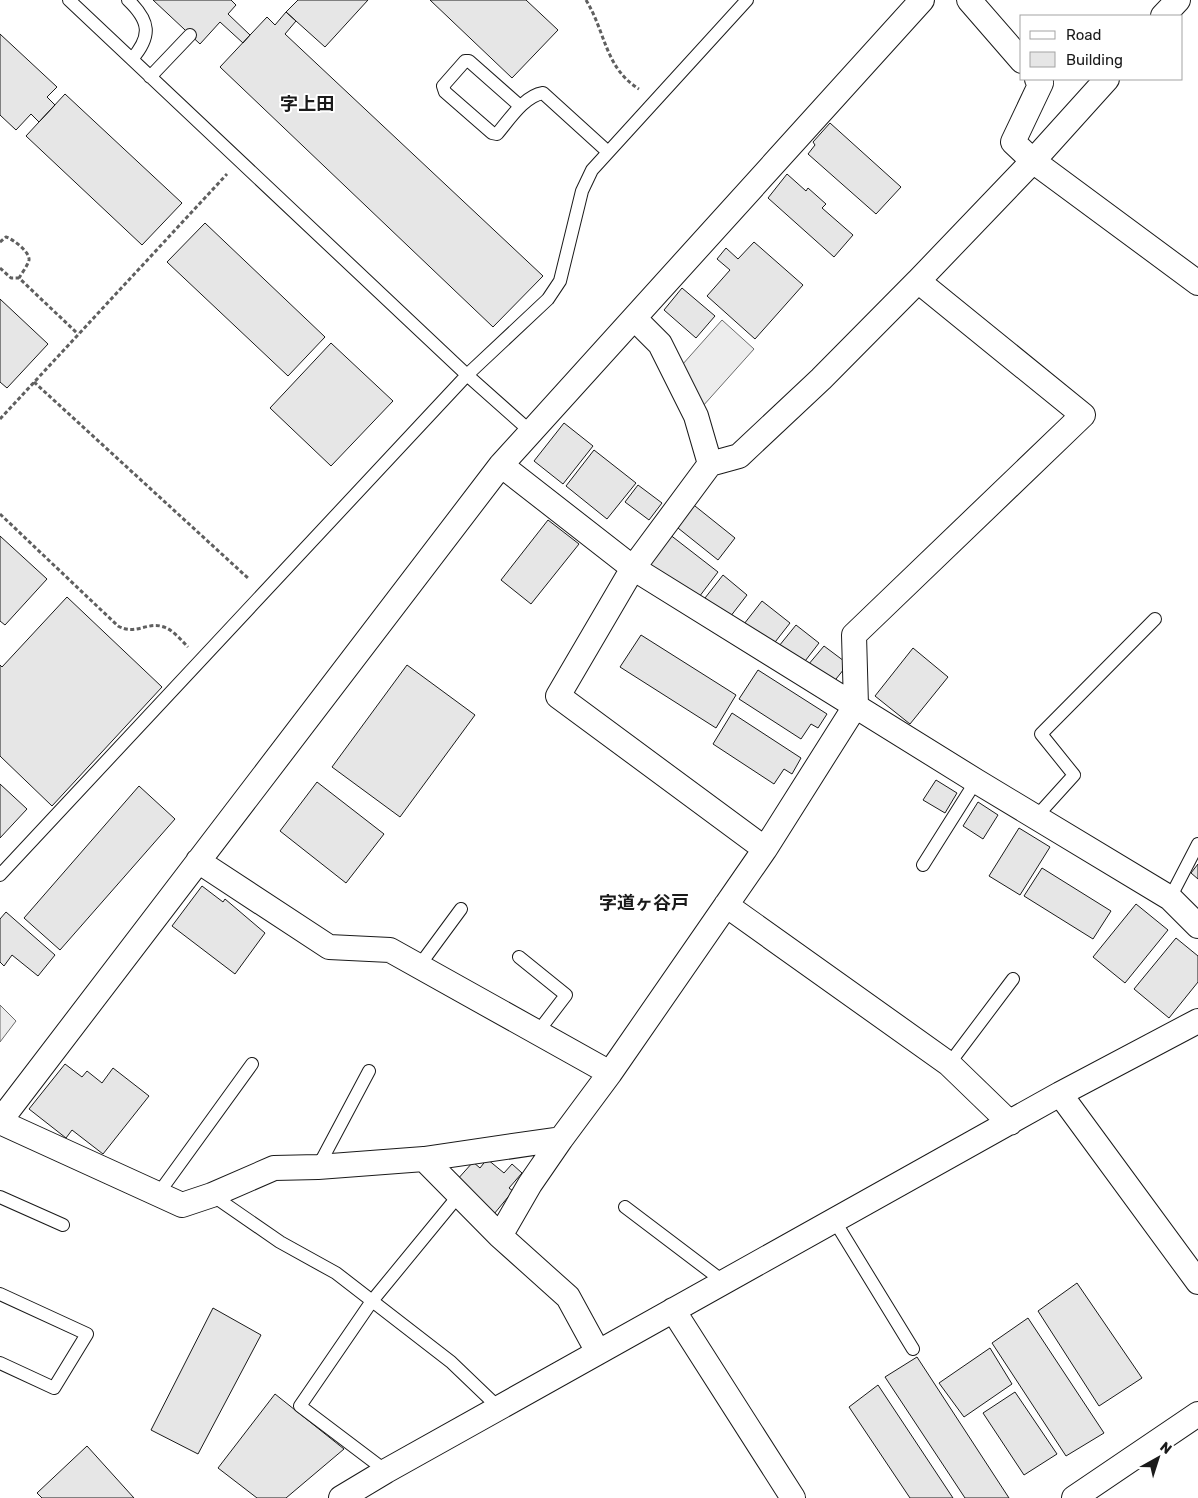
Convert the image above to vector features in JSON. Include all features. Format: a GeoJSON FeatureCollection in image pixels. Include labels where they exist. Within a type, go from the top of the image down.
{"type":"FeatureCollection","features":[{"type":"Feature","properties":{"kind":"street"},"geometry":{"type":"LineString","coordinates":[[561,1139],[424,1159],[318,1168],[274,1168],[212,1195],[182,1204],[0,1121],[501,465],[922,0]]}},
{"type":"Feature","properties":{"kind":"street"},"geometry":{"type":"LineString","coordinates":[[969,0],[1020,59]]}},
{"type":"Feature","properties":{"kind":"street"},"geometry":{"type":"LineString","coordinates":[[1163,15],[1178,0]]}},
{"type":"Feature","properties":{"kind":"street"},"geometry":{"type":"LineString","coordinates":[[1038,80],[1040,83],[1013,142],[1034,161],[1198,282]]}},
{"type":"Feature","properties":{"kind":"street"},"geometry":{"type":"LineString","coordinates":[[765,849],[558,696],[633,568],[710,464],[740,456],[821,379],[1034,161],[1106,80]]}},
{"type":"Feature","properties":{"kind":"street"},"geometry":{"type":"LineString","coordinates":[[500,1236],[530,1184],[610,1073],[765,849],[856,705],[854,635],[1083,415],[918,281]]}},
{"type":"Feature","properties":{"kind":"street"},"geometry":{"type":"LineString","coordinates":[[635,319],[660,344],[696,416],[710,464]]}},
{"type":"Feature","properties":{"kind":"street"},"geometry":{"type":"LineString","coordinates":[[501,465],[633,568],[976,781],[1170,898],[1198,926]]}},
{"type":"Feature","properties":{"kind":"street"},"geometry":{"type":"LineString","coordinates":[[198,861],[329,947],[390,950],[610,1073]]}},
{"type":"Feature","properties":{"kind":"street"},"geometry":{"type":"LineString","coordinates":[[726,905],[950,1064],[1010,1123]]}},
{"type":"Feature","properties":{"kind":"street"},"geometry":{"type":"LineString","coordinates":[[341,1498],[1060,1094],[1198,1021]]}},
{"type":"Feature","properties":{"kind":"street"},"geometry":{"type":"LineString","coordinates":[[1060,1094],[1198,1282]]}},
{"type":"Feature","properties":{"kind":"street"},"geometry":{"type":"LineString","coordinates":[[424,1159],[500,1236],[568,1297],[598,1352]]}},
{"type":"Feature","properties":{"kind":"street"},"geometry":{"type":"LineString","coordinates":[[673,1310],[793,1498]]}},
{"type":"Feature","properties":{"kind":"street"},"geometry":{"type":"LineString","coordinates":[[1074,1498],[1198,1414]]}},
{"type":"Feature","properties":{"kind":"lane"},"geometry":{"type":"LineString","coordinates":[[128,0],[142,13],[147,31],[142,48],[132,59]]}},
{"type":"Feature","properties":{"kind":"lane"},"geometry":{"type":"LineString","coordinates":[[0,875],[467,375],[548,300],[560,282],[582,191],[592,170],[747,0]]}},
{"type":"Feature","properties":{"kind":"lane"},"geometry":{"type":"LineString","coordinates":[[76,2],[150,77],[467,375],[530,431]]}},
{"type":"Feature","properties":{"kind":"lane"},"geometry":{"type":"LineString","coordinates":[[150,77],[190,35]]}},
{"type":"Feature","properties":{"kind":"lane"},"geometry":{"type":"LineString","coordinates":[[520,106],[469,61],[465,61],[443,86],[444,92],[492,133],[497,134],[520,106],[537,94],[544,93],[608,152]]}},
{"type":"Feature","properties":{"kind":"lane"},"geometry":{"type":"LineString","coordinates":[[1036,817],[1074,775],[1040,734],[1155,619]]}},
{"type":"Feature","properties":{"kind":"lane"},"geometry":{"type":"LineString","coordinates":[[923,865],[976,781]]}},
{"type":"Feature","properties":{"kind":"lane"},"geometry":{"type":"LineString","coordinates":[[1170,898],[1198,844]]}},
{"type":"Feature","properties":{"kind":"lane"},"geometry":{"type":"LineString","coordinates":[[419,966],[461,909]]}},
{"type":"Feature","properties":{"kind":"lane"},"geometry":{"type":"LineString","coordinates":[[519,957],[566,994],[537,1033]]}},
{"type":"Feature","properties":{"kind":"lane"},"geometry":{"type":"LineString","coordinates":[[950,1064],[1013,979]]}},
{"type":"Feature","properties":{"kind":"lane"},"geometry":{"type":"LineString","coordinates":[[158,1194],[252,1064]]}},
{"type":"Feature","properties":{"kind":"lane"},"geometry":{"type":"LineString","coordinates":[[318,1168],[368,1071]]}},
{"type":"Feature","properties":{"kind":"lane"},"geometry":{"type":"LineString","coordinates":[[212,1195],[280,1242],[336,1273],[451,1362],[499,1408]]}},
{"type":"Feature","properties":{"kind":"lane"},"geometry":{"type":"LineString","coordinates":[[386,1471],[300,1406],[372,1301],[459,1195]]}},
{"type":"Feature","properties":{"kind":"lane"},"geometry":{"type":"LineString","coordinates":[[0,1197],[63,1225]]}},
{"type":"Feature","properties":{"kind":"lane"},"geometry":{"type":"LineString","coordinates":[[625,1207],[724,1282]]}},
{"type":"Feature","properties":{"kind":"lane"},"geometry":{"type":"LineString","coordinates":[[834,1220],[913,1349]]}},
{"type":"Feature","properties":{"kind":"lane"},"geometry":{"type":"LineString","coordinates":[[0,1294],[87,1334],[54,1388],[0,1362]]}},
{"type":"Feature","properties":{"kind":"path"},"geometry":{"type":"LineString","coordinates":[[586,0],[601,31],[614,67],[624,80],[645,92]]}},
{"type":"Feature","properties":{"kind":"path"},"geometry":{"type":"LineString","coordinates":[[0,418],[240,161]]}},
{"type":"Feature","properties":{"kind":"path"},"geometry":{"type":"LineString","coordinates":[[0,242],[6,237],[10,238],[28,255],[29,260],[20,278]]}},
{"type":"Feature","properties":{"kind":"path"},"geometry":{"type":"LineString","coordinates":[[0,268],[11,278],[20,278],[78,334]]}},
{"type":"Feature","properties":{"kind":"path"},"geometry":{"type":"LineString","coordinates":[[34,382],[264,592]]}},
{"type":"Feature","properties":{"kind":"path"},"geometry":{"type":"LineString","coordinates":[[0,514],[118,626],[126,631],[162,626],[170,630],[202,659]]}},
{"type":"Feature","properties":{"kind":"shaded area"},"geometry":{"type":"Polygon","coordinates":[[[722,320],[754,349],[702,407],[682,365],[722,320]]]}},
{"type":"Feature","properties":{"kind":"shaded area"},"geometry":{"type":"Polygon","coordinates":[[[0,1005],[16,1021],[0,1042],[0,1005]]]}},
{"type":"Feature","properties":{"kind":"building"},"geometry":{"type":"Polygon","coordinates":[[[153,0],[231,0],[236,5],[228,14],[250,35],[243,43],[220,22],[200,44],[153,0]]]}},
{"type":"Feature","properties":{"kind":"building"},"geometry":{"type":"Polygon","coordinates":[[[298,0],[368,0],[325,47],[286,12],[298,0]]]}},
{"type":"Feature","properties":{"kind":"building"},"geometry":{"type":"Polygon","coordinates":[[[430,0],[526,0],[558,30],[512,78],[430,0]]]}},
{"type":"Feature","properties":{"kind":"building"},"geometry":{"type":"Polygon","coordinates":[[[286,12],[296,21],[285,34],[543,276],[493,327],[220,67],[267,17],[275,25],[286,12]]]}},
{"type":"Feature","properties":{"kind":"building"},"geometry":{"type":"Polygon","coordinates":[[[0,34],[57,87],[47,97],[55,105],[39,122],[31,114],[16,130],[0,115],[0,34]]]}},
{"type":"Feature","properties":{"kind":"building"},"geometry":{"type":"Polygon","coordinates":[[[65,94],[182,203],[142,245],[26,136],[65,94]]]}},
{"type":"Feature","properties":{"kind":"building"},"geometry":{"type":"Polygon","coordinates":[[[830,123],[901,187],[876,214],[808,154],[815,145],[813,142],[830,123]]]}},
{"type":"Feature","properties":{"kind":"building"},"geometry":{"type":"Polygon","coordinates":[[[787,174],[806,191],[808,188],[826,204],[822,208],[853,235],[834,257],[768,198],[787,174]]]}},
{"type":"Feature","properties":{"kind":"building"},"geometry":{"type":"Polygon","coordinates":[[[205,223],[325,337],[288,376],[167,262],[205,223]]]}},
{"type":"Feature","properties":{"kind":"building"},"geometry":{"type":"Polygon","coordinates":[[[754,242],[803,285],[755,339],[707,296],[730,270],[717,259],[726,248],[738,259],[754,242]]]}},
{"type":"Feature","properties":{"kind":"building"},"geometry":{"type":"Polygon","coordinates":[[[682,288],[715,316],[696,338],[664,310],[682,288]]]}},
{"type":"Feature","properties":{"kind":"building"},"geometry":{"type":"Polygon","coordinates":[[[0,299],[48,344],[7,388],[0,382],[0,299]]]}},
{"type":"Feature","properties":{"kind":"building"},"geometry":{"type":"Polygon","coordinates":[[[331,343],[393,401],[331,466],[270,408],[331,343]]]}},
{"type":"Feature","properties":{"kind":"building"},"geometry":{"type":"Polygon","coordinates":[[[564,423],[593,446],[563,484],[534,461],[564,423]]]}},
{"type":"Feature","properties":{"kind":"building"},"geometry":{"type":"Polygon","coordinates":[[[594,450],[636,483],[607,519],[566,486],[594,450]]]}},
{"type":"Feature","properties":{"kind":"building"},"geometry":{"type":"Polygon","coordinates":[[[638,485],[662,503],[649,520],[625,502],[638,485]]]}},
{"type":"Feature","properties":{"kind":"building"},"geometry":{"type":"Polygon","coordinates":[[[690,502],[735,538],[718,560],[673,524],[690,502]]]}},
{"type":"Feature","properties":{"kind":"building"},"geometry":{"type":"Polygon","coordinates":[[[548,520],[579,544],[531,604],[501,580],[548,520]]]}},
{"type":"Feature","properties":{"kind":"building"},"geometry":{"type":"Polygon","coordinates":[[[669,534],[718,572],[696,601],[647,562],[669,534]]]}},
{"type":"Feature","properties":{"kind":"building"},"geometry":{"type":"Polygon","coordinates":[[[0,536],[47,579],[5,625],[0,621],[0,536]]]}},
{"type":"Feature","properties":{"kind":"building"},"geometry":{"type":"Polygon","coordinates":[[[723,575],[747,595],[730,617],[705,598],[723,575]]]}},
{"type":"Feature","properties":{"kind":"building"},"geometry":{"type":"Polygon","coordinates":[[[67,597],[162,687],[52,806],[0,756],[0,665],[2,667],[67,597]]]}},
{"type":"Feature","properties":{"kind":"building"},"geometry":{"type":"Polygon","coordinates":[[[762,601],[790,623],[772,646],[744,624],[762,601]]]}},
{"type":"Feature","properties":{"kind":"building"},"geometry":{"type":"Polygon","coordinates":[[[796,625],[819,643],[802,665],[779,646],[796,625]]]}},
{"type":"Feature","properties":{"kind":"building"},"geometry":{"type":"Polygon","coordinates":[[[641,635],[736,695],[716,728],[620,667],[641,635]]]}},
{"type":"Feature","properties":{"kind":"building"},"geometry":{"type":"Polygon","coordinates":[[[824,646],[848,664],[832,684],[808,665],[824,646]]]}},
{"type":"Feature","properties":{"kind":"building"},"geometry":{"type":"Polygon","coordinates":[[[913,648],[948,677],[910,724],[875,696],[913,648]]]}},
{"type":"Feature","properties":{"kind":"building"},"geometry":{"type":"Polygon","coordinates":[[[407,665],[475,715],[400,817],[332,767],[407,665]]]}},
{"type":"Feature","properties":{"kind":"building"},"geometry":{"type":"Polygon","coordinates":[[[758,670],[827,714],[818,728],[811,724],[801,739],[739,699],[758,670]]]}},
{"type":"Feature","properties":{"kind":"building"},"geometry":{"type":"Polygon","coordinates":[[[732,713],[801,758],[792,774],[784,769],[774,784],[713,744],[732,713]]]}},
{"type":"Feature","properties":{"kind":"building"},"geometry":{"type":"Polygon","coordinates":[[[936,780],[957,793],[945,813],[923,800],[936,780]]]}},
{"type":"Feature","properties":{"kind":"building"},"geometry":{"type":"Polygon","coordinates":[[[317,782],[384,834],[346,883],[280,831],[317,782]]]}},
{"type":"Feature","properties":{"kind":"building"},"geometry":{"type":"Polygon","coordinates":[[[0,784],[27,809],[0,838],[0,784]]]}},
{"type":"Feature","properties":{"kind":"building"},"geometry":{"type":"Polygon","coordinates":[[[139,786],[175,819],[60,950],[24,918],[139,786]]]}},
{"type":"Feature","properties":{"kind":"building"},"geometry":{"type":"Polygon","coordinates":[[[978,802],[998,815],[983,839],[963,826],[978,802]]]}},
{"type":"Feature","properties":{"kind":"building"},"geometry":{"type":"Polygon","coordinates":[[[1019,828],[1050,847],[1020,895],[989,876],[1019,828]]]}},
{"type":"Feature","properties":{"kind":"building"},"geometry":{"type":"Polygon","coordinates":[[[1198,864],[1198,879],[1191,873],[1198,864]]]}},
{"type":"Feature","properties":{"kind":"building"},"geometry":{"type":"Polygon","coordinates":[[[1042,868],[1111,911],[1093,939],[1024,896],[1042,868]]]}},
{"type":"Feature","properties":{"kind":"building"},"geometry":{"type":"Polygon","coordinates":[[[202,886],[223,902],[225,899],[265,933],[235,974],[172,926],[202,886]]]}},
{"type":"Feature","properties":{"kind":"building"},"geometry":{"type":"Polygon","coordinates":[[[1136,904],[1168,930],[1125,983],[1093,957],[1136,904]]]}},
{"type":"Feature","properties":{"kind":"building"},"geometry":{"type":"Polygon","coordinates":[[[6,912],[55,955],[38,976],[12,955],[4,966],[0,962],[0,919],[6,912]]]}},
{"type":"Feature","properties":{"kind":"building"},"geometry":{"type":"Polygon","coordinates":[[[1176,938],[1198,956],[1198,982],[1169,1018],[1134,989],[1176,938]]]}},
{"type":"Feature","properties":{"kind":"building"},"geometry":{"type":"Polygon","coordinates":[[[65,1064],[82,1077],[87,1071],[102,1083],[113,1068],[149,1096],[103,1154],[72,1130],[66,1138],[29,1109],[65,1064]]]}},
{"type":"Feature","properties":{"kind":"building"},"geometry":{"type":"Polygon","coordinates":[[[487,1159],[504,1173],[512,1164],[522,1173],[509,1188],[513,1191],[494,1214],[456,1181],[473,1162],[480,1168],[487,1159]]]}},
{"type":"Feature","properties":{"kind":"building"},"geometry":{"type":"Polygon","coordinates":[[[1077,1283],[1142,1378],[1099,1406],[1038,1311],[1077,1283]]]}},
{"type":"Feature","properties":{"kind":"building"},"geometry":{"type":"Polygon","coordinates":[[[213,1308],[261,1335],[198,1454],[151,1430],[213,1308]]]}},
{"type":"Feature","properties":{"kind":"building"},"geometry":{"type":"Polygon","coordinates":[[[1028,1318],[1104,1433],[1066,1456],[992,1343],[1028,1318]]]}},
{"type":"Feature","properties":{"kind":"building"},"geometry":{"type":"Polygon","coordinates":[[[990,1348],[1012,1384],[964,1417],[939,1383],[990,1348]]]}},
{"type":"Feature","properties":{"kind":"building"},"geometry":{"type":"Polygon","coordinates":[[[917,1357],[1009,1498],[965,1498],[885,1377],[917,1357]]]}},
{"type":"Feature","properties":{"kind":"building"},"geometry":{"type":"Polygon","coordinates":[[[878,1385],[953,1498],[910,1498],[849,1407],[878,1385]]]}},
{"type":"Feature","properties":{"kind":"building"},"geometry":{"type":"Polygon","coordinates":[[[1015,1392],[1057,1454],[1024,1475],[983,1413],[1015,1392]]]}},
{"type":"Feature","properties":{"kind":"building"},"geometry":{"type":"Polygon","coordinates":[[[275,1394],[344,1449],[286,1498],[257,1498],[218,1468],[275,1394]]]}},
{"type":"Feature","properties":{"kind":"building"},"geometry":{"type":"Polygon","coordinates":[[[87,1446],[134,1498],[42,1498],[37,1493],[87,1446]]]}},
{"type":"Feature","properties":{"kind":"district","name":"字上田"},"geometry":{"type":"Point","coordinates":[307,104]}},
{"type":"Feature","properties":{"kind":"district","name":"字道ヶ谷戸"},"geometry":{"type":"Point","coordinates":[644,903]}}]}
